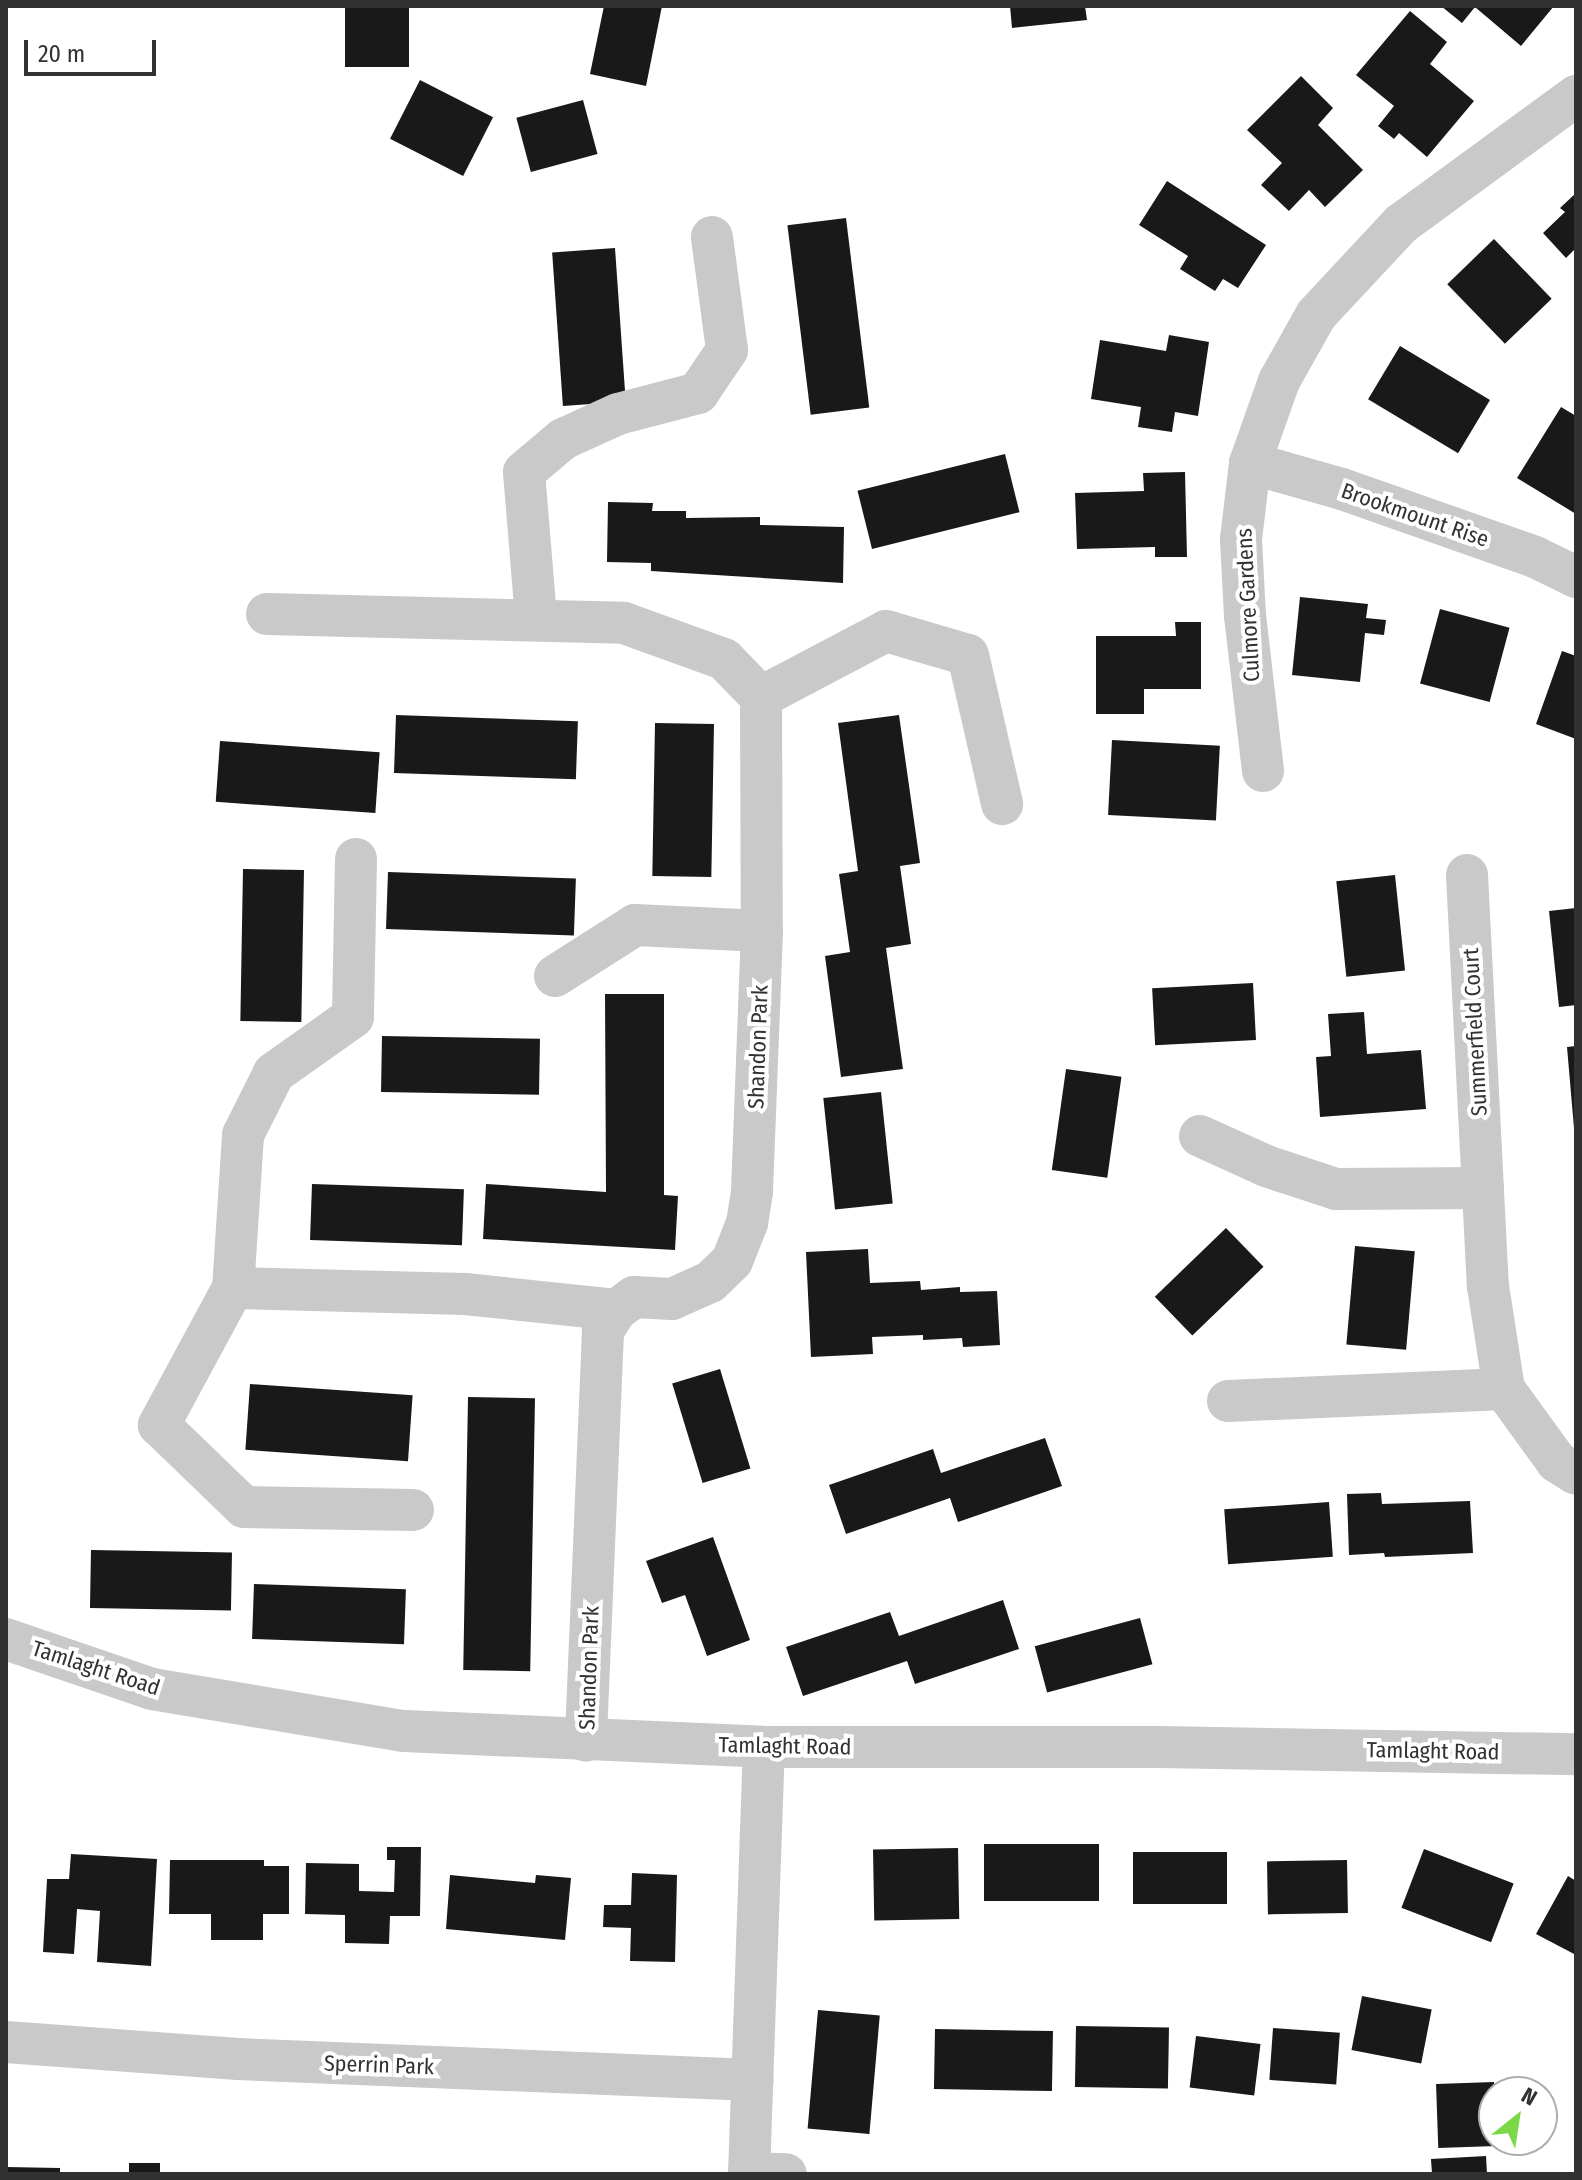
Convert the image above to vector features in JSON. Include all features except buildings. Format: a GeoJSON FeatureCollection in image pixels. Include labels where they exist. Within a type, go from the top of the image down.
{"type":"FeatureCollection","features":[{"type":"Feature","properties":{"kind":"street","name":"Culmore Gardens"},"geometry":{"type":"LineString","coordinates":[[1263,771],[1245,616],[1241,539],[1250,463],[1279,381],[1316,315],[1401,224],[1576,96]]}},
{"type":"Feature","properties":{"kind":"street"},"geometry":{"type":"LineString","coordinates":[[536,618],[524,472],[563,439],[618,414],[698,393],[727,350],[712,237]]}},
{"type":"Feature","properties":{"kind":"street","name":"Brookmount Rise"},"geometry":{"type":"LineString","coordinates":[[1250,463],[1342,489],[1535,557],[1576,577]]}},
{"type":"Feature","properties":{"kind":"street"},"geometry":{"type":"LineString","coordinates":[[267,614],[536,618],[624,623],[724,659],[761,697],[886,631],[968,655],[1002,804]]}},
{"type":"Feature","properties":{"kind":"street","name":"Shandon Park"},"geometry":{"type":"LineString","coordinates":[[586,1741],[603,1331],[616,1310],[634,1297],[672,1299],[710,1282],[732,1261],[747,1223],[752,1192],[762,931],[761,697]]}},
{"type":"Feature","properties":{"kind":"street"},"geometry":{"type":"LineString","coordinates":[[356,859],[353,1017],[274,1073],[243,1135],[233,1288],[159,1425],[244,1507],[413,1510]]}},
{"type":"Feature","properties":{"kind":"street","name":"Summerfield Court"},"geometry":{"type":"LineString","coordinates":[[1467,875],[1488,1286],[1504,1389],[1557,1462],[1576,1474]]}},
{"type":"Feature","properties":{"kind":"street"},"geometry":{"type":"LineString","coordinates":[[555,976],[635,925],[762,931]]}},
{"type":"Feature","properties":{"kind":"street"},"geometry":{"type":"LineString","coordinates":[[1200,1136],[1266,1166],[1336,1189],[1483,1188]]}},
{"type":"Feature","properties":{"kind":"street","name":"Shandon Park"},"geometry":{"type":"LineString","coordinates":[[233,1288],[465,1294],[616,1310]]}},
{"type":"Feature","properties":{"kind":"street"},"geometry":{"type":"LineString","coordinates":[[1228,1401],[1504,1389]]}},
{"type":"Feature","properties":{"kind":"street","name":"Tamlaght Road"},"geometry":{"type":"LineString","coordinates":[[6,1639],[152,1689],[404,1731],[764,1747],[1159,1747],[1576,1754]]}},
{"type":"Feature","properties":{"kind":"street"},"geometry":{"type":"LineString","coordinates":[[761,2174],[753,2080],[764,1747]]}},
{"type":"Feature","properties":{"kind":"street","name":"Sperrin Park"},"geometry":{"type":"LineString","coordinates":[[6,2042],[238,2059],[753,2080]]}}]}
